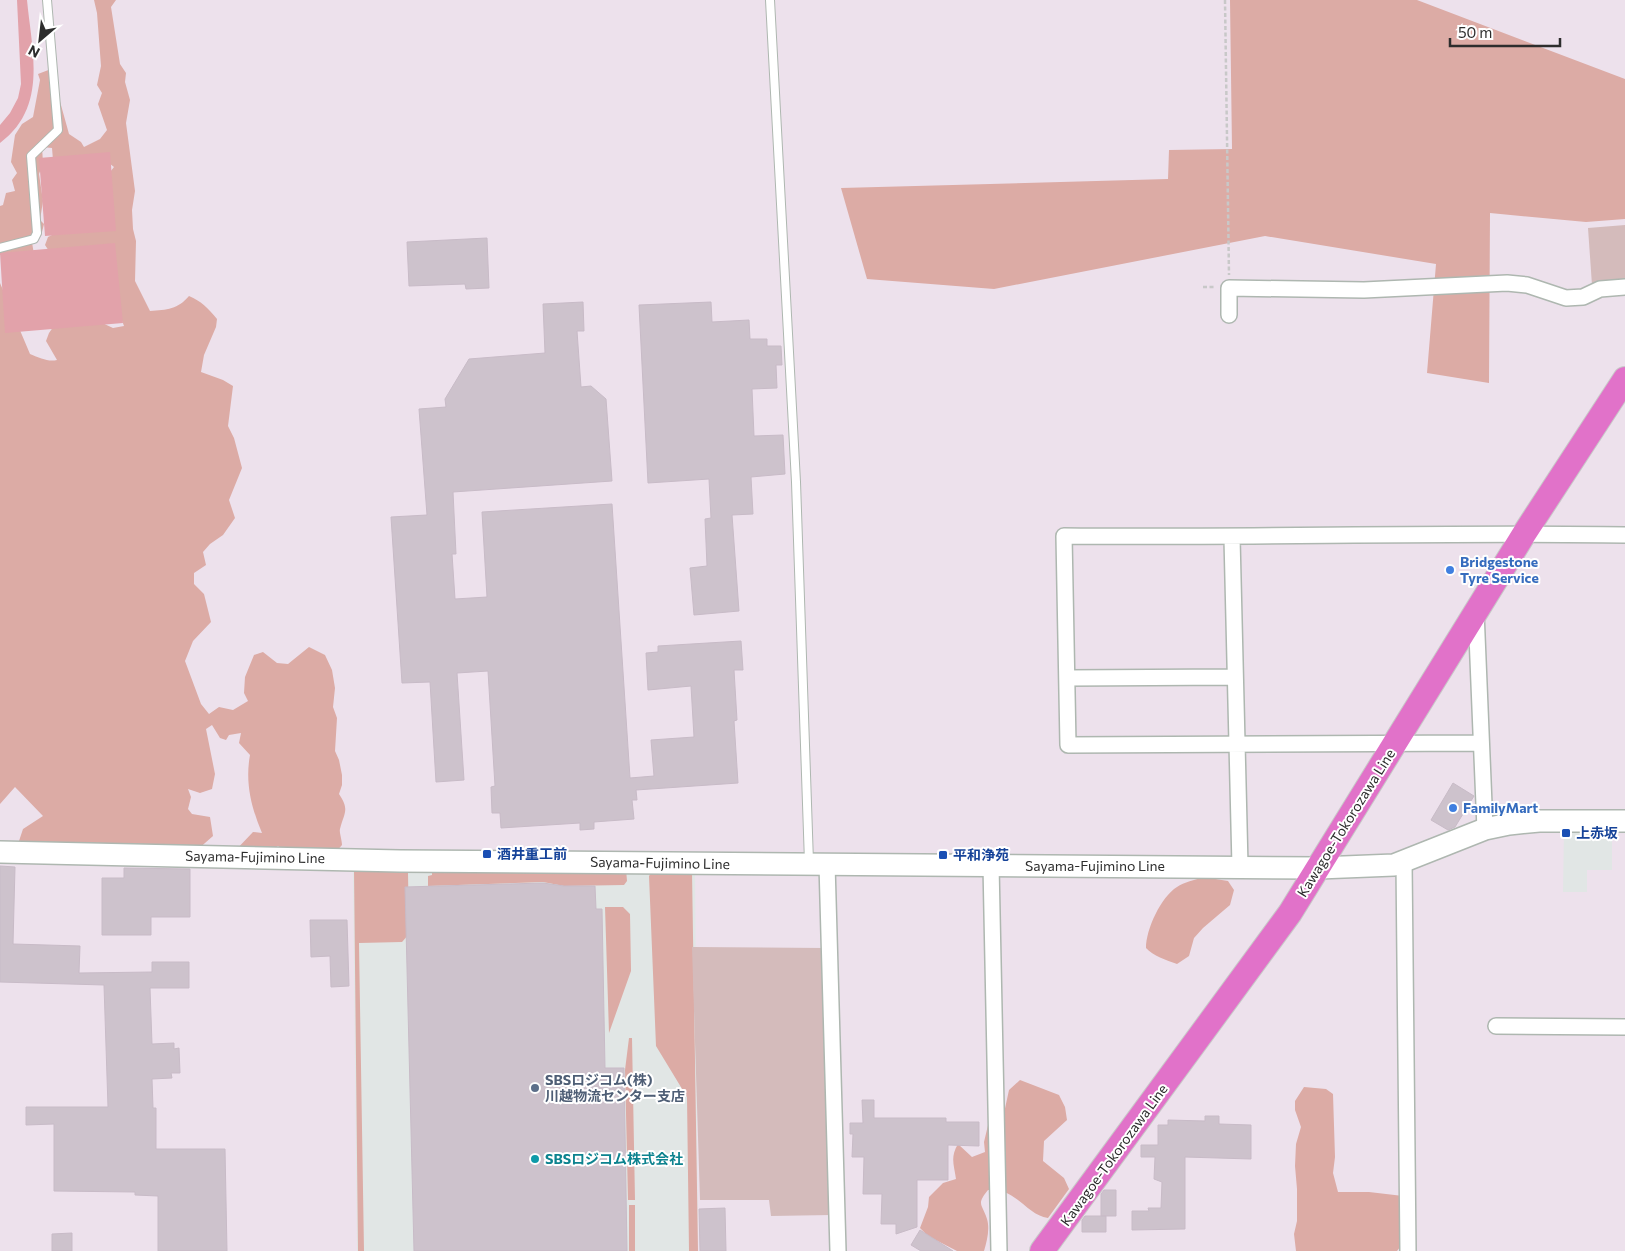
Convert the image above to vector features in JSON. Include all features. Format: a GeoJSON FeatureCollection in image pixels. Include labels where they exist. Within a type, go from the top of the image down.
{"type":"FeatureCollection","features":[{"type":"Feature","properties":{"kind":"main road","name":"Kawagoe-Tokorozawa Line"},"geometry":{"type":"LineString","coordinates":[[1042,1251],[1254,964],[1320,868],[1476,610],[1625,379]]}},
{"type":"Feature","properties":{"kind":"main road","name":"Sayama-Fujimino Line"},"geometry":{"type":"LineString","coordinates":[[0,852],[414,861],[1320,868],[1383,866],[1404,862],[1485,829],[1539,821],[1625,821]]}},
{"type":"Feature","properties":{"kind":"street"},"geometry":{"type":"LineString","coordinates":[[1229,316],[1229,288],[1364,290],[1507,283],[1527,285],[1566,298],[1582,297],[1600,289],[1625,287]]}},
{"type":"Feature","properties":{"kind":"street"},"geometry":{"type":"LineString","coordinates":[[1481,743],[1068,745],[1064,536],[1232,538],[1524,534],[1625,535]]}},
{"type":"Feature","properties":{"kind":"street"},"geometry":{"type":"LineString","coordinates":[[1232,538],[1240,866]]}},
{"type":"Feature","properties":{"kind":"street"},"geometry":{"type":"LineString","coordinates":[[1476,610],[1485,829]]}},
{"type":"Feature","properties":{"kind":"street"},"geometry":{"type":"LineString","coordinates":[[1068,678],[1234,677]]}},
{"type":"Feature","properties":{"kind":"street"},"geometry":{"type":"LineString","coordinates":[[1404,862],[1408,1251]]}},
{"type":"Feature","properties":{"kind":"street"},"geometry":{"type":"LineString","coordinates":[[818,864],[838,1251]]}},
{"type":"Feature","properties":{"kind":"street"},"geometry":{"type":"LineString","coordinates":[[991,865],[999,1251]]}},
{"type":"Feature","properties":{"kind":"street"},"geometry":{"type":"LineString","coordinates":[[1496,1026],[1625,1027]]}},
{"type":"Feature","properties":{"kind":"lane"},"geometry":{"type":"LineString","coordinates":[[0,248],[34,239],[37,233],[31,156],[58,130],[48,0]]}},
{"type":"Feature","properties":{"kind":"lane"},"geometry":{"type":"LineString","coordinates":[[770,0],[818,864]]}},
{"type":"Feature","properties":{"kind":"path"},"geometry":{"type":"LineString","coordinates":[[1225,0],[1229,288]]}},
{"type":"Feature","properties":{"kind":"shaded area"},"geometry":{"type":"Polygon","coordinates":[[[17,0],[27,0],[33,59],[31,96],[25,113],[15,129],[0,143],[0,125],[10,113],[18,98],[21,84],[17,0]]]}},
{"type":"Feature","properties":{"kind":"shaded area"},"geometry":{"type":"Polygon","coordinates":[[[94,0],[116,0],[111,7],[120,64],[126,73],[125,82],[130,100],[126,123],[135,191],[132,210],[136,241],[135,281],[150,311],[172,308],[181,304],[189,296],[211,311],[217,319],[216,327],[204,355],[201,372],[233,386],[228,426],[234,438],[242,468],[229,500],[235,518],[223,535],[210,544],[203,552],[206,565],[194,573],[194,584],[204,594],[211,622],[193,641],[185,661],[201,704],[209,714],[219,707],[233,710],[248,701],[244,693],[245,677],[254,655],[263,652],[277,663],[288,664],[309,647],[325,655],[332,670],[335,688],[333,707],[337,718],[335,751],[342,775],[342,785],[339,794],[345,808],[340,830],[342,845],[335,853],[290,855],[278,846],[266,853],[233,853],[253,832],[262,833],[250,794],[248,775],[250,755],[239,743],[241,733],[229,735],[226,740],[220,738],[212,725],[206,729],[215,774],[212,789],[200,793],[188,789],[191,797],[188,809],[192,814],[210,817],[213,836],[197,850],[18,844],[23,829],[43,816],[15,787],[0,804],[0,283],[30,354],[41,358],[57,360],[46,341],[58,320],[100,322],[113,328],[124,326],[119,312],[49,251],[45,245],[48,237],[66,228],[114,167],[100,156],[53,160],[52,148],[42,147],[43,163],[39,174],[43,201],[40,220],[44,224],[41,236],[31,237],[34,254],[0,255],[0,206],[3,205],[6,193],[15,191],[12,180],[17,173],[11,162],[15,135],[22,124],[33,117],[40,80],[38,74],[51,69],[69,134],[81,142],[84,147],[100,139],[107,130],[98,104],[102,93],[97,85],[101,66],[97,13],[94,0]]]}},
{"type":"Feature","properties":{"kind":"shaded area"},"geometry":{"type":"Polygon","coordinates":[[[1230,0],[1417,0],[1625,79],[1625,219],[1586,222],[1490,213],[1489,383],[1427,373],[1436,264],[1265,236],[994,289],[867,279],[841,188],[1168,179],[1169,150],[1232,149],[1230,0]]]}},
{"type":"Feature","properties":{"kind":"shaded area"},"geometry":{"type":"Polygon","coordinates":[[[110,152],[116,231],[45,236],[39,158],[110,152]]]}},
{"type":"Feature","properties":{"kind":"shaded area"},"geometry":{"type":"Polygon","coordinates":[[[1625,225],[1625,280],[1610,280],[1592,285],[1588,228],[1625,225]]]}},
{"type":"Feature","properties":{"kind":"shaded area"},"geometry":{"type":"Polygon","coordinates":[[[115,243],[123,323],[5,333],[0,253],[115,243]]]}},
{"type":"Feature","properties":{"kind":"shaded area"},"geometry":{"type":"Polygon","coordinates":[[[1564,828],[1612,829],[1612,870],[1587,870],[1587,892],[1563,892],[1564,828]]]}},
{"type":"Feature","properties":{"kind":"shaded area"},"geometry":{"type":"Polygon","coordinates":[[[405,869],[408,873],[409,934],[402,942],[359,943],[364,1251],[358,1251],[354,870],[405,869]]]}},
{"type":"Feature","properties":{"kind":"shaded area"},"geometry":{"type":"Polygon","coordinates":[[[626,869],[627,881],[624,885],[564,886],[543,882],[428,886],[428,876],[432,875],[432,871],[626,869]]]}},
{"type":"Feature","properties":{"kind":"shaded area"},"geometry":{"type":"Polygon","coordinates":[[[695,869],[698,1251],[357,1251],[353,871],[695,869]]]}},
{"type":"Feature","properties":{"kind":"shaded area"},"geometry":{"type":"Polygon","coordinates":[[[652,872],[692,872],[698,1251],[689,1251],[687,1097],[656,1046],[649,876],[652,872]]]}},
{"type":"Feature","properties":{"kind":"shaded area"},"geometry":{"type":"Polygon","coordinates":[[[1203,877],[1228,881],[1234,890],[1230,905],[1194,938],[1189,956],[1177,964],[1152,953],[1146,948],[1147,940],[1152,923],[1165,898],[1186,882],[1203,877]]]}},
{"type":"Feature","properties":{"kind":"shaded area"},"geometry":{"type":"Polygon","coordinates":[[[605,907],[623,907],[630,914],[631,971],[609,1033],[605,907]]]}},
{"type":"Feature","properties":{"kind":"shaded area"},"geometry":{"type":"Polygon","coordinates":[[[692,947],[824,948],[831,1215],[771,1216],[769,1200],[700,1200],[692,947]]]}},
{"type":"Feature","properties":{"kind":"shaded area"},"geometry":{"type":"Polygon","coordinates":[[[629,1038],[632,1038],[635,1200],[628,1200],[625,1070],[629,1038]]]}},
{"type":"Feature","properties":{"kind":"shaded area"},"geometry":{"type":"Polygon","coordinates":[[[1020,1080],[1059,1095],[1065,1107],[1067,1120],[1044,1141],[1043,1161],[1064,1178],[1069,1189],[1048,1218],[1036,1214],[1010,1195],[1001,1191],[988,1190],[981,1202],[988,1227],[984,1251],[957,1251],[928,1236],[920,1228],[928,1207],[929,1197],[943,1183],[956,1179],[953,1157],[958,1144],[972,1157],[985,1152],[984,1142],[989,1121],[1004,1113],[1009,1090],[1020,1080]]]}},
{"type":"Feature","properties":{"kind":"shaded area"},"geometry":{"type":"Polygon","coordinates":[[[1304,1087],[1326,1089],[1333,1094],[1335,1157],[1333,1173],[1338,1192],[1369,1192],[1403,1196],[1404,1242],[1397,1251],[1296,1251],[1294,1234],[1297,1221],[1295,1166],[1296,1144],[1301,1127],[1295,1110],[1295,1101],[1304,1087]]]}},
{"type":"Feature","properties":{"kind":"shaded area"},"geometry":{"type":"Polygon","coordinates":[[[629,1205],[635,1205],[635,1251],[629,1251],[629,1205]]]}},
{"type":"Feature","properties":{"kind":"building"},"geometry":{"type":"Polygon","coordinates":[[[487,238],[489,288],[466,289],[465,284],[409,286],[407,242],[487,238]]]}},
{"type":"Feature","properties":{"kind":"building"},"geometry":{"type":"Polygon","coordinates":[[[583,302],[584,331],[577,331],[581,387],[591,386],[606,399],[612,481],[453,492],[456,554],[452,554],[455,599],[487,597],[482,512],[612,504],[630,778],[654,776],[651,740],[694,737],[691,686],[648,690],[646,653],[658,652],[658,646],[741,641],[743,670],[734,670],[737,720],[734,721],[738,783],[636,790],[637,800],[632,800],[634,819],[594,822],[594,829],[580,830],[580,823],[501,828],[500,813],[492,813],[491,787],[495,786],[488,671],[457,673],[464,780],[436,782],[430,682],[402,683],[391,517],[427,515],[419,409],[446,407],[445,399],[469,359],[545,353],[543,304],[583,302]]]}},
{"type":"Feature","properties":{"kind":"building"},"geometry":{"type":"Polygon","coordinates":[[[711,302],[712,322],[749,320],[750,339],[767,339],[767,346],[781,346],[782,365],[776,365],[777,388],[752,389],[754,436],[783,435],[785,474],[751,477],[753,514],[732,515],[739,611],[694,615],[690,568],[707,566],[705,519],[711,518],[709,479],[648,483],[639,305],[711,302]]]}},
{"type":"Feature","properties":{"kind":"building","name":"FamilyMart"},"geometry":{"type":"Polygon","coordinates":[[[1453,783],[1474,796],[1455,827],[1448,830],[1431,820],[1453,783]]]}},
{"type":"Feature","properties":{"kind":"building"},"geometry":{"type":"Polygon","coordinates":[[[0,866],[15,867],[13,944],[80,946],[79,973],[152,972],[152,962],[189,962],[189,988],[150,988],[152,1044],[174,1043],[174,1049],[179,1048],[180,1073],[171,1073],[172,1078],[152,1079],[153,1108],[156,1108],[156,1149],[225,1149],[227,1251],[158,1251],[158,1196],[135,1195],[135,1192],[54,1191],[54,1124],[26,1125],[26,1107],[108,1107],[104,985],[0,982],[0,866]]]}},
{"type":"Feature","properties":{"kind":"building"},"geometry":{"type":"Polygon","coordinates":[[[124,868],[190,869],[190,917],[151,917],[151,935],[102,935],[102,878],[124,878],[124,868]]]}},
{"type":"Feature","properties":{"kind":"building","name":"SBSロジコム株式会社"},"geometry":{"type":"Polygon","coordinates":[[[543,883],[564,886],[595,886],[596,909],[602,909],[605,1068],[624,1068],[627,1251],[414,1251],[405,887],[543,883]]]}},
{"type":"Feature","properties":{"kind":"building"},"geometry":{"type":"Polygon","coordinates":[[[310,920],[347,920],[349,986],[331,987],[330,956],[311,957],[310,920]]]}},
{"type":"Feature","properties":{"kind":"building"},"geometry":{"type":"Polygon","coordinates":[[[862,1100],[874,1100],[874,1118],[946,1118],[946,1122],[979,1122],[979,1146],[948,1145],[948,1180],[917,1180],[917,1227],[896,1234],[896,1224],[881,1224],[882,1194],[863,1194],[864,1157],[852,1157],[853,1134],[850,1134],[850,1123],[863,1123],[862,1100]]]}},
{"type":"Feature","properties":{"kind":"building"},"geometry":{"type":"Polygon","coordinates":[[[1205,1116],[1219,1116],[1219,1124],[1251,1125],[1251,1159],[1185,1157],[1185,1229],[1132,1230],[1132,1211],[1149,1211],[1148,1208],[1161,1208],[1162,1182],[1154,1179],[1155,1157],[1141,1157],[1141,1145],[1158,1145],[1158,1125],[1168,1125],[1168,1120],[1205,1121],[1205,1116]]]}},
{"type":"Feature","properties":{"kind":"building"},"geometry":{"type":"Polygon","coordinates":[[[1104,1190],[1116,1190],[1116,1216],[1101,1216],[1101,1194],[1104,1190]]]}},
{"type":"Feature","properties":{"kind":"building"},"geometry":{"type":"Polygon","coordinates":[[[725,1208],[726,1251],[700,1251],[699,1209],[725,1208]]]}},
{"type":"Feature","properties":{"kind":"building"},"geometry":{"type":"Polygon","coordinates":[[[1085,1216],[1106,1216],[1106,1232],[1082,1232],[1082,1220],[1085,1216]]]}},
{"type":"Feature","properties":{"kind":"building"},"geometry":{"type":"Polygon","coordinates":[[[920,1230],[953,1251],[921,1251],[911,1245],[920,1230]]]}},
{"type":"Feature","properties":{"kind":"building"},"geometry":{"type":"Polygon","coordinates":[[[72,1233],[72,1251],[52,1251],[52,1234],[72,1233]]]}},
{"type":"Feature","properties":{"kind":"place","name":"Bridgestone Tyre Service"},"geometry":{"type":"Point","coordinates":[1450,570]}},
{"type":"Feature","properties":{"kind":"place","name":"FamilyMart"},"geometry":{"type":"Point","coordinates":[1453,808]}},
{"type":"Feature","properties":{"kind":"place","name":"上赤坂"},"geometry":{"type":"Point","coordinates":[1566,833]}},
{"type":"Feature","properties":{"kind":"place","name":"酒井重工前"},"geometry":{"type":"Point","coordinates":[487,854]}},
{"type":"Feature","properties":{"kind":"place","name":"平和浄苑"},"geometry":{"type":"Point","coordinates":[943,855]}},
{"type":"Feature","properties":{"kind":"place","name":"SBSロジコム(株) 川越物流センター支店"},"geometry":{"type":"Point","coordinates":[535,1088]}},
{"type":"Feature","properties":{"kind":"place","name":"SBSロジコム株式会社"},"geometry":{"type":"Point","coordinates":[535,1159]}}]}
